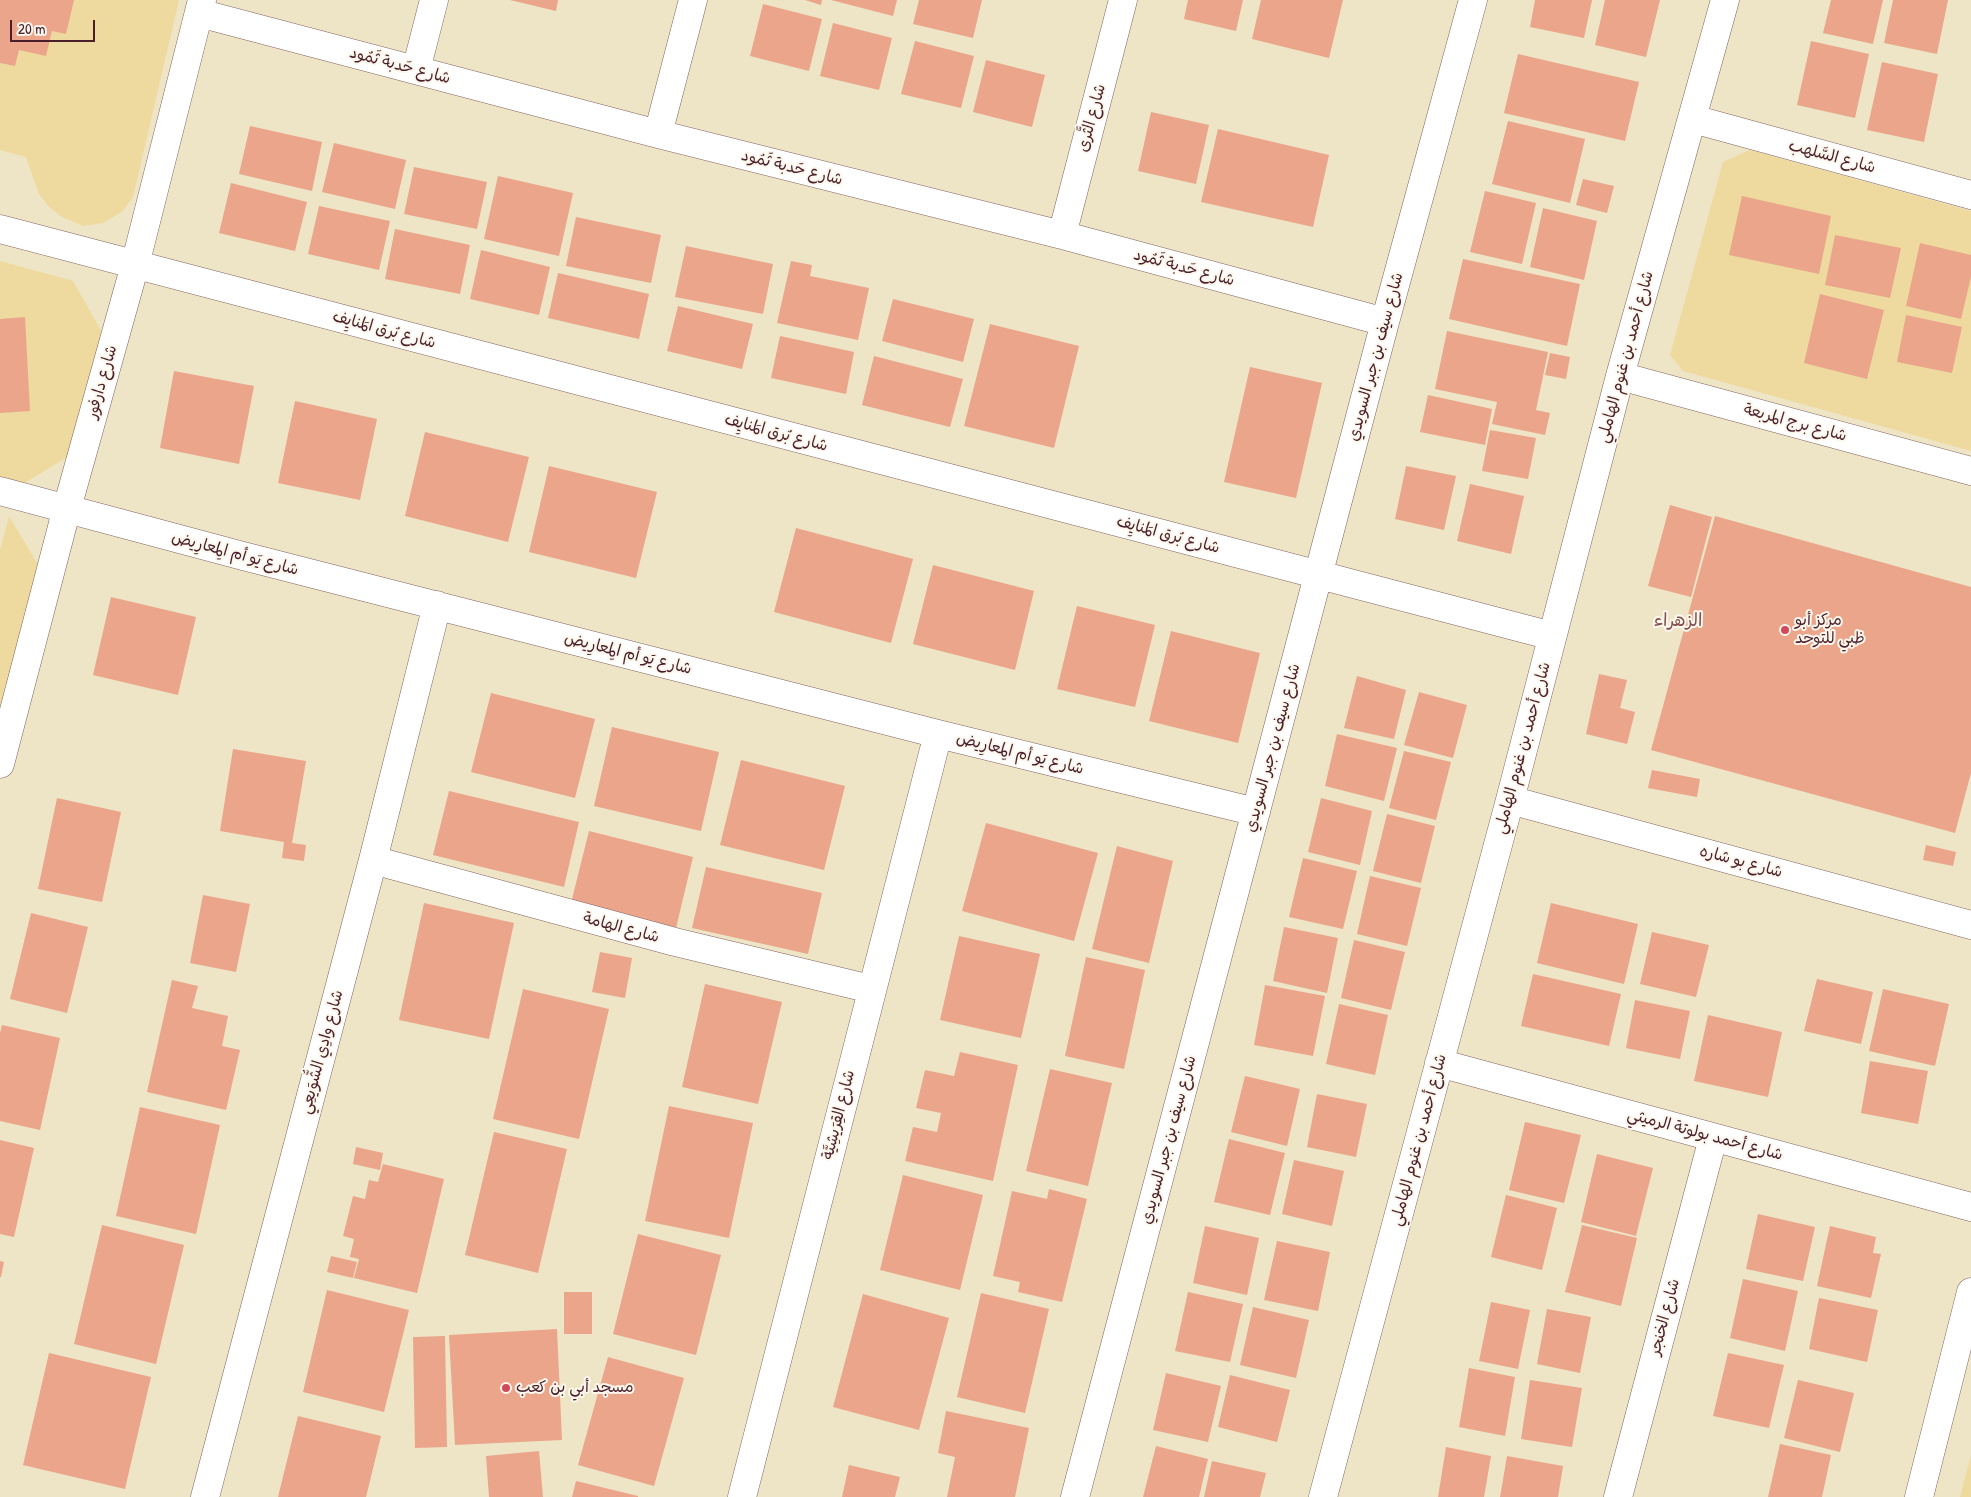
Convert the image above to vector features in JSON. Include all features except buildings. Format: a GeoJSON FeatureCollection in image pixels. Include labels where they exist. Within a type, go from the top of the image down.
{"type":"FeatureCollection","features":[{"type":"Feature","properties":{"kind":"street"},"geometry":{"type":"LineString","coordinates":[[416,70],[434,0]]}},
{"type":"Feature","properties":{"kind":"street"},"geometry":{"type":"LineString","coordinates":[[658,134],[693,0]]}},
{"type":"Feature","properties":{"kind":"street","name":"شارع الثَّرى"},"geometry":{"type":"LineString","coordinates":[[1062,235],[1123,0]]}},
{"type":"Feature","properties":{"kind":"street","name":"شارع سيف بن جبر السويدي"},"geometry":{"type":"LineString","coordinates":[[1075,1497],[1385,322],[1473,0]]}},
{"type":"Feature","properties":{"kind":"street","name":"شارع أحمد بن غنوم الهاملي"},"geometry":{"type":"LineString","coordinates":[[1323,1497],[1510,800],[1620,376],[1725,0]]}},
{"type":"Feature","properties":{"kind":"street","name":"شارع حَدبة ثَمُود"},"geometry":{"type":"LineString","coordinates":[[200,7],[416,70],[658,134],[1062,235],[1385,322]]}},
{"type":"Feature","properties":{"kind":"street","name":"شارع دارفور"},"geometry":{"type":"LineString","coordinates":[[0,764],[67,508],[135,265],[200,7]]}},
{"type":"Feature","properties":{"kind":"street","name":"شارع السَّلهب"},"geometry":{"type":"LineString","coordinates":[[1693,119],[1970,192]]}},
{"type":"Feature","properties":{"kind":"street","name":"شارع بُرق المَنايِف"},"geometry":{"type":"LineString","coordinates":[[0,229],[1552,636]]}},
{"type":"Feature","properties":{"kind":"street","name":"شارع برج المربعة"},"geometry":{"type":"LineString","coordinates":[[1620,376],[1971,471]]}},
{"type":"Feature","properties":{"kind":"street","name":"شارع يَو أم المِعارِيض"},"geometry":{"type":"LineString","coordinates":[[0,491],[243,556],[938,734],[1256,812]]}},
{"type":"Feature","properties":{"kind":"street","name":"شارع وادِي الشُّوَيعِي"},"geometry":{"type":"LineString","coordinates":[[205,1497],[373,860],[436,605]]}},
{"type":"Feature","properties":{"kind":"street","name":"شارع القِرَيشِيَّة"},"geometry":{"type":"LineString","coordinates":[[742,1497],[938,734]]}},
{"type":"Feature","properties":{"kind":"street","name":"شارع بو شاره"},"geometry":{"type":"LineString","coordinates":[[1510,800],[1971,925]]}},
{"type":"Feature","properties":{"kind":"street","name":"شارع الهامة"},"geometry":{"type":"LineString","coordinates":[[373,860],[675,942],[871,989]]}},
{"type":"Feature","properties":{"kind":"street","name":"شارع أحمد بولوتة الرميثي"},"geometry":{"type":"LineString","coordinates":[[1439,1063],[1971,1207]]}},
{"type":"Feature","properties":{"kind":"street","name":"شارع الخنجر"},"geometry":{"type":"LineString","coordinates":[[1618,1497],[1713,1138]]}},
{"type":"Feature","properties":{"kind":"street"},"geometry":{"type":"LineString","coordinates":[[1919,1497],[1971,1292]]}},
{"type":"Feature","properties":{"kind":"sand"},"geometry":{"type":"Polygon","coordinates":[[[0,0],[179,0],[133,197],[123,211],[103,223],[83,226],[62,217],[49,207],[39,194],[26,157],[0,150],[0,0]]]}},
{"type":"Feature","properties":{"kind":"sand"},"geometry":{"type":"Polygon","coordinates":[[[1750,150],[1971,211],[1971,451],[1683,371],[1670,355],[1723,162],[1750,150]]]}},
{"type":"Feature","properties":{"kind":"sand"},"geometry":{"type":"Polygon","coordinates":[[[0,261],[73,281],[103,334],[72,454],[20,486],[0,481],[0,261]]]}},
{"type":"Feature","properties":{"kind":"sand"},"geometry":{"type":"Polygon","coordinates":[[[9,516],[43,573],[0,732],[0,550],[9,516]]]}},
{"type":"Feature","properties":{"kind":"sand"},"geometry":{"type":"Polygon","coordinates":[[[1971,1455],[1971,1497],[1960,1497],[1971,1455]]]}},
{"type":"Feature","properties":{"kind":"place","name":"مركز أبو ظبي للتوحد"},"geometry":{"type":"Point","coordinates":[1785,630]}},
{"type":"Feature","properties":{"kind":"place","name":"مسجد أبي بن كعب"},"geometry":{"type":"Point","coordinates":[506,1388]}},
{"type":"Feature","properties":{"kind":"district","name":"الزهراء"},"geometry":{"type":"Point","coordinates":[1678,621]}}]}
